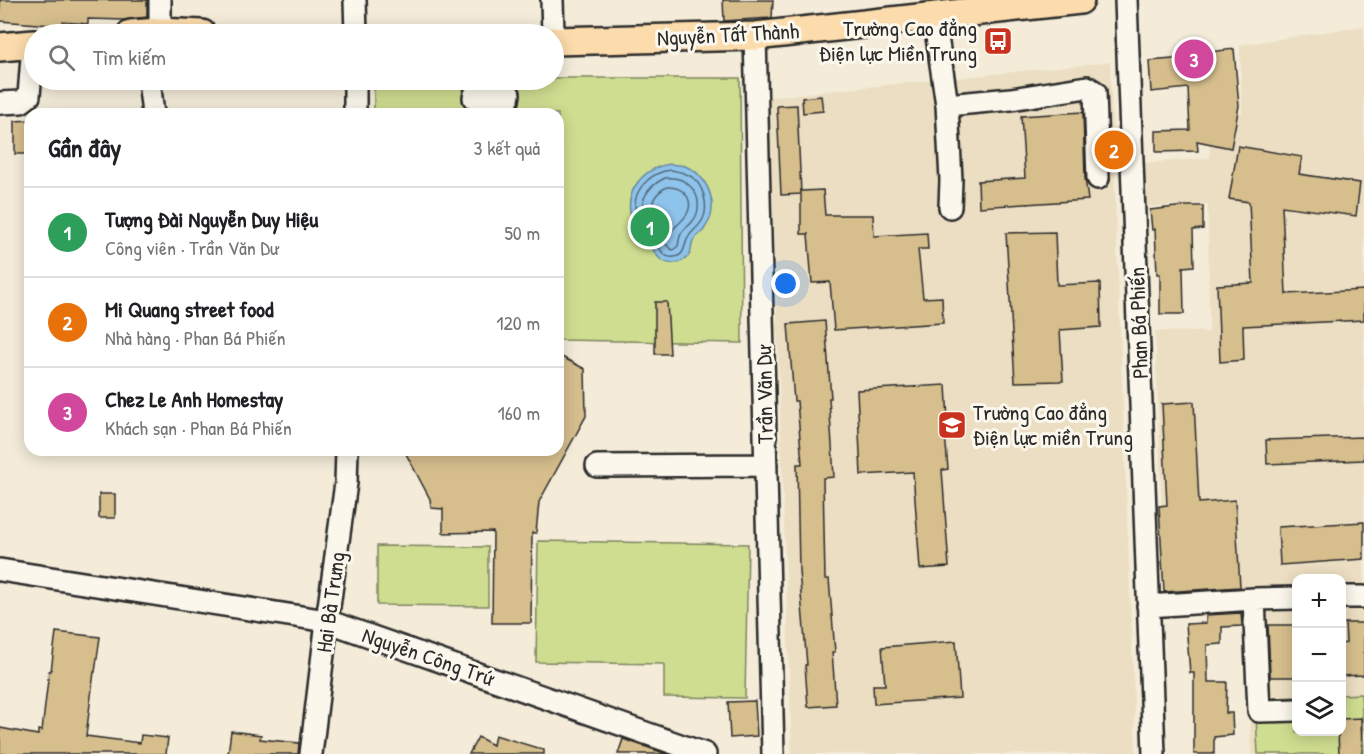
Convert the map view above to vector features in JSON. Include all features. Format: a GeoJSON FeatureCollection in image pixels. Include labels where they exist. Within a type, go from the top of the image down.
{"type":"FeatureCollection","features":[{"type":"Feature","properties":{"kind":"main road","name":"Nguyễn Tất Thành"},"geometry":{"type":"LineString","coordinates":[[564,41],[755,36],[1080,0]]}},
{"type":"Feature","properties":{"kind":"main road"},"geometry":{"type":"LineString","coordinates":[[0,47],[24,45]]}},
{"type":"Feature","properties":{"kind":"street"},"geometry":{"type":"LineString","coordinates":[[151,24],[160,0]]}},
{"type":"Feature","properties":{"kind":"street"},"geometry":{"type":"LineString","coordinates":[[355,0],[356,24]]}},
{"type":"Feature","properties":{"kind":"street"},"geometry":{"type":"LineString","coordinates":[[552,0],[553,24]]}},
{"type":"Feature","properties":{"kind":"street","name":"Phan Bá Phiến"},"geometry":{"type":"LineString","coordinates":[[1126,0],[1154,754]]}},
{"type":"Feature","properties":{"kind":"street"},"geometry":{"type":"LineString","coordinates":[[934,16],[947,105],[950,207]]}},
{"type":"Feature","properties":{"kind":"street","name":"Trần Văn Dư"},"geometry":{"type":"LineString","coordinates":[[755,36],[773,754]]}},
{"type":"Feature","properties":{"kind":"street"},"geometry":{"type":"LineString","coordinates":[[947,105],[1011,99],[1087,87],[1092,89],[1095,92],[1098,178]]}},
{"type":"Feature","properties":{"kind":"street"},"geometry":{"type":"LineString","coordinates":[[0,103],[21,102],[29,96],[30,90]]}},
{"type":"Feature","properties":{"kind":"street"},"geometry":{"type":"LineString","coordinates":[[150,90],[152,108]]}},
{"type":"Feature","properties":{"kind":"street"},"geometry":{"type":"LineString","coordinates":[[355,90],[355,108]]}},
{"type":"Feature","properties":{"kind":"street"},"geometry":{"type":"LineString","coordinates":[[483,108],[484,98],[474,98],[475,94],[509,94],[508,99],[500,99],[500,108]]}},
{"type":"Feature","properties":{"kind":"street","name":"Hai Bà Trưng"},"geometry":{"type":"LineString","coordinates":[[311,754],[346,483],[347,456]]}},
{"type":"Feature","properties":{"kind":"street"},"geometry":{"type":"LineString","coordinates":[[597,466],[766,465]]}},
{"type":"Feature","properties":{"kind":"street","name":"Nguyễn Công Trứ"},"geometry":{"type":"LineString","coordinates":[[0,570],[327,621],[705,754]]}},
{"type":"Feature","properties":{"kind":"street"},"geometry":{"type":"LineString","coordinates":[[1346,597],[1364,597]]}},
{"type":"Feature","properties":{"kind":"street"},"geometry":{"type":"LineString","coordinates":[[1148,606],[1292,598]]}},
{"type":"Feature","properties":{"kind":"street"},"geometry":{"type":"LineString","coordinates":[[1254,599],[1259,711],[1292,710]]}},
{"type":"Feature","properties":{"kind":"shaded area"},"geometry":{"type":"Polygon","coordinates":[[[1364,26],[1364,754],[1251,754],[1246,606],[1166,615],[1155,331],[1209,332],[1208,204],[1144,207],[1144,163],[1210,158],[1208,116],[1242,113],[1240,45],[1364,26]]]}},
{"type":"Feature","properties":{"kind":"shaded area","name":"Trường Cao đẳng Điện lực miền Trung"},"geometry":{"type":"Polygon","coordinates":[[[1110,62],[1136,754],[792,754],[769,97],[1110,62]]]}},
{"type":"Feature","properties":{"kind":"green space"},"geometry":{"type":"Polygon","coordinates":[[[564,78],[740,78],[742,343],[564,340],[564,108],[374,108],[374,90],[564,90],[564,78]]]}},
{"type":"Feature","properties":{"kind":"green space"},"geometry":{"type":"Polygon","coordinates":[[[538,541],[748,544],[745,698],[664,697],[664,664],[536,662],[538,541]]]}},
{"type":"Feature","properties":{"kind":"green space"},"geometry":{"type":"Polygon","coordinates":[[[377,546],[488,547],[488,606],[377,605],[377,546]]]}},
{"type":"Feature","properties":{"kind":"green space"},"geometry":{"type":"Polygon","coordinates":[[[1361,694],[1364,754],[1258,754],[1255,699],[1292,697],[1292,736],[1346,736],[1346,695],[1361,694]]]}},
{"type":"Feature","properties":{"kind":"water"},"geometry":{"type":"Polygon","coordinates":[[[671,164],[685,166],[698,174],[708,188],[712,211],[703,231],[692,242],[689,255],[683,260],[671,263],[664,262],[654,252],[648,239],[636,228],[631,217],[630,206],[635,186],[642,178],[660,166],[671,164]]]}},
{"type":"Feature","properties":{"kind":"building"},"geometry":{"type":"Polygon","coordinates":[[[0,0],[147,0],[147,17],[125,20],[88,19],[88,24],[0,21],[0,0]]]}},
{"type":"Feature","properties":{"kind":"building"},"geometry":{"type":"Polygon","coordinates":[[[723,0],[773,0],[772,18],[724,21],[723,0]]]}},
{"type":"Feature","properties":{"kind":"building"},"geometry":{"type":"Polygon","coordinates":[[[1234,49],[1239,106],[1231,148],[1197,141],[1198,151],[1156,152],[1156,131],[1190,130],[1188,88],[1151,92],[1149,61],[1185,58],[1185,52],[1201,51],[1201,53],[1234,49]]]}},
{"type":"Feature","properties":{"kind":"building"},"geometry":{"type":"Polygon","coordinates":[[[821,96],[823,111],[803,113],[802,98],[821,96]]]}},
{"type":"Feature","properties":{"kind":"building"},"geometry":{"type":"Polygon","coordinates":[[[797,105],[801,194],[781,195],[777,106],[797,105]]]}},
{"type":"Feature","properties":{"kind":"building"},"geometry":{"type":"Polygon","coordinates":[[[1083,112],[1088,200],[979,207],[978,181],[1025,178],[1021,116],[1083,112]]]}},
{"type":"Feature","properties":{"kind":"building"},"geometry":{"type":"Polygon","coordinates":[[[24,120],[24,154],[15,154],[15,121],[24,120]]]}},
{"type":"Feature","properties":{"kind":"building"},"geometry":{"type":"Polygon","coordinates":[[[1238,146],[1302,157],[1299,174],[1360,183],[1356,216],[1282,206],[1286,294],[1364,290],[1364,320],[1243,326],[1244,360],[1220,362],[1217,285],[1253,283],[1249,202],[1229,199],[1238,146]]]}},
{"type":"Feature","properties":{"kind":"building"},"geometry":{"type":"Polygon","coordinates":[[[823,190],[825,215],[873,215],[874,236],[927,233],[928,249],[918,249],[923,298],[942,297],[943,323],[834,330],[830,282],[812,283],[808,234],[801,234],[801,191],[823,190]]]}},
{"type":"Feature","properties":{"kind":"building"},"geometry":{"type":"Polygon","coordinates":[[[1203,206],[1203,229],[1193,230],[1194,266],[1183,267],[1184,314],[1160,314],[1160,274],[1157,274],[1155,229],[1152,230],[1150,210],[1203,206]]]}},
{"type":"Feature","properties":{"kind":"building"},"geometry":{"type":"Polygon","coordinates":[[[1055,232],[1057,285],[1100,283],[1101,327],[1060,330],[1063,381],[1015,382],[1006,233],[1055,232]]]}},
{"type":"Feature","properties":{"kind":"building"},"geometry":{"type":"Polygon","coordinates":[[[655,302],[667,302],[670,354],[655,354],[655,302]]]}},
{"type":"Feature","properties":{"kind":"building"},"geometry":{"type":"Polygon","coordinates":[[[825,321],[834,477],[823,478],[825,579],[829,579],[835,652],[832,652],[836,705],[808,707],[799,571],[797,464],[802,464],[788,324],[825,321]]]}},
{"type":"Feature","properties":{"kind":"building"},"geometry":{"type":"Polygon","coordinates":[[[564,358],[585,369],[586,416],[539,502],[536,533],[532,533],[531,623],[492,623],[493,532],[443,533],[443,509],[431,508],[430,499],[407,456],[564,456],[564,358]]]}},
{"type":"Feature","properties":{"kind":"building"},"geometry":{"type":"Polygon","coordinates":[[[946,385],[948,421],[944,422],[948,469],[942,470],[949,567],[920,569],[913,472],[861,475],[857,390],[946,385]]]}},
{"type":"Feature","properties":{"kind":"building"},"geometry":{"type":"Polygon","coordinates":[[[1194,402],[1199,503],[1235,500],[1240,587],[1164,592],[1159,506],[1167,505],[1162,404],[1194,402]]]}},
{"type":"Feature","properties":{"kind":"building"},"geometry":{"type":"Polygon","coordinates":[[[1364,437],[1364,460],[1267,464],[1266,440],[1364,437]]]}},
{"type":"Feature","properties":{"kind":"building"},"geometry":{"type":"Polygon","coordinates":[[[99,494],[115,494],[115,518],[99,518],[99,494]]]}},
{"type":"Feature","properties":{"kind":"building"},"geometry":{"type":"Polygon","coordinates":[[[1364,522],[1364,559],[1280,565],[1278,527],[1364,522]]]}},
{"type":"Feature","properties":{"kind":"building"},"geometry":{"type":"Polygon","coordinates":[[[1241,613],[1242,626],[1222,627],[1222,644],[1207,645],[1208,682],[1227,682],[1226,713],[1232,713],[1233,735],[1214,737],[1214,754],[1194,754],[1194,673],[1190,673],[1186,624],[1206,623],[1206,615],[1241,613]]]}},
{"type":"Feature","properties":{"kind":"building"},"geometry":{"type":"Polygon","coordinates":[[[1346,623],[1364,623],[1364,675],[1346,676],[1346,623]]]}},
{"type":"Feature","properties":{"kind":"building"},"geometry":{"type":"Polygon","coordinates":[[[1268,625],[1292,625],[1292,677],[1270,677],[1268,625]]]}},
{"type":"Feature","properties":{"kind":"building"},"geometry":{"type":"Polygon","coordinates":[[[56,632],[100,637],[86,736],[140,743],[141,735],[168,738],[166,754],[0,754],[0,728],[38,735],[38,730],[42,731],[56,632]]]}},
{"type":"Feature","properties":{"kind":"building"},"geometry":{"type":"Polygon","coordinates":[[[956,641],[960,698],[874,704],[873,685],[885,685],[882,647],[956,641]]]}},
{"type":"Feature","properties":{"kind":"building"},"geometry":{"type":"Polygon","coordinates":[[[755,701],[757,736],[730,738],[728,702],[755,701]]]}},
{"type":"Feature","properties":{"kind":"building"},"geometry":{"type":"Polygon","coordinates":[[[1361,718],[1362,754],[1339,754],[1338,736],[1346,736],[1346,719],[1361,718]]]}},
{"type":"Feature","properties":{"kind":"building"},"geometry":{"type":"Polygon","coordinates":[[[231,731],[261,735],[260,739],[299,743],[298,754],[228,754],[231,731]]]}},
{"type":"Feature","properties":{"kind":"building"},"geometry":{"type":"Polygon","coordinates":[[[495,735],[544,750],[544,754],[469,754],[478,737],[493,745],[495,735]]]}},
{"type":"Feature","properties":{"kind":"building"},"geometry":{"type":"Polygon","coordinates":[[[623,739],[667,754],[618,754],[623,739]]]}},
{"type":"Feature","properties":{"kind":"place","name":"Trường Cao đẳng Điện lực Miền Trung"},"geometry":{"type":"Point","coordinates":[998,41]}},
{"type":"Feature","properties":{"kind":"place","name":"Chez Le Anh Homestay"},"geometry":{"type":"Point","coordinates":[1194,59]}},
{"type":"Feature","properties":{"kind":"place","name":"Mi Quang street food"},"geometry":{"type":"Point","coordinates":[1114,150]}},
{"type":"Feature","properties":{"kind":"place","name":"Tượng Đài Nguyễn Duy Hiệu"},"geometry":{"type":"Point","coordinates":[650,227]}},
{"type":"Feature","properties":{"kind":"place","name":"Trường Cao đẳng Điện lực miền Trung"},"geometry":{"type":"Point","coordinates":[952,425]}}]}
